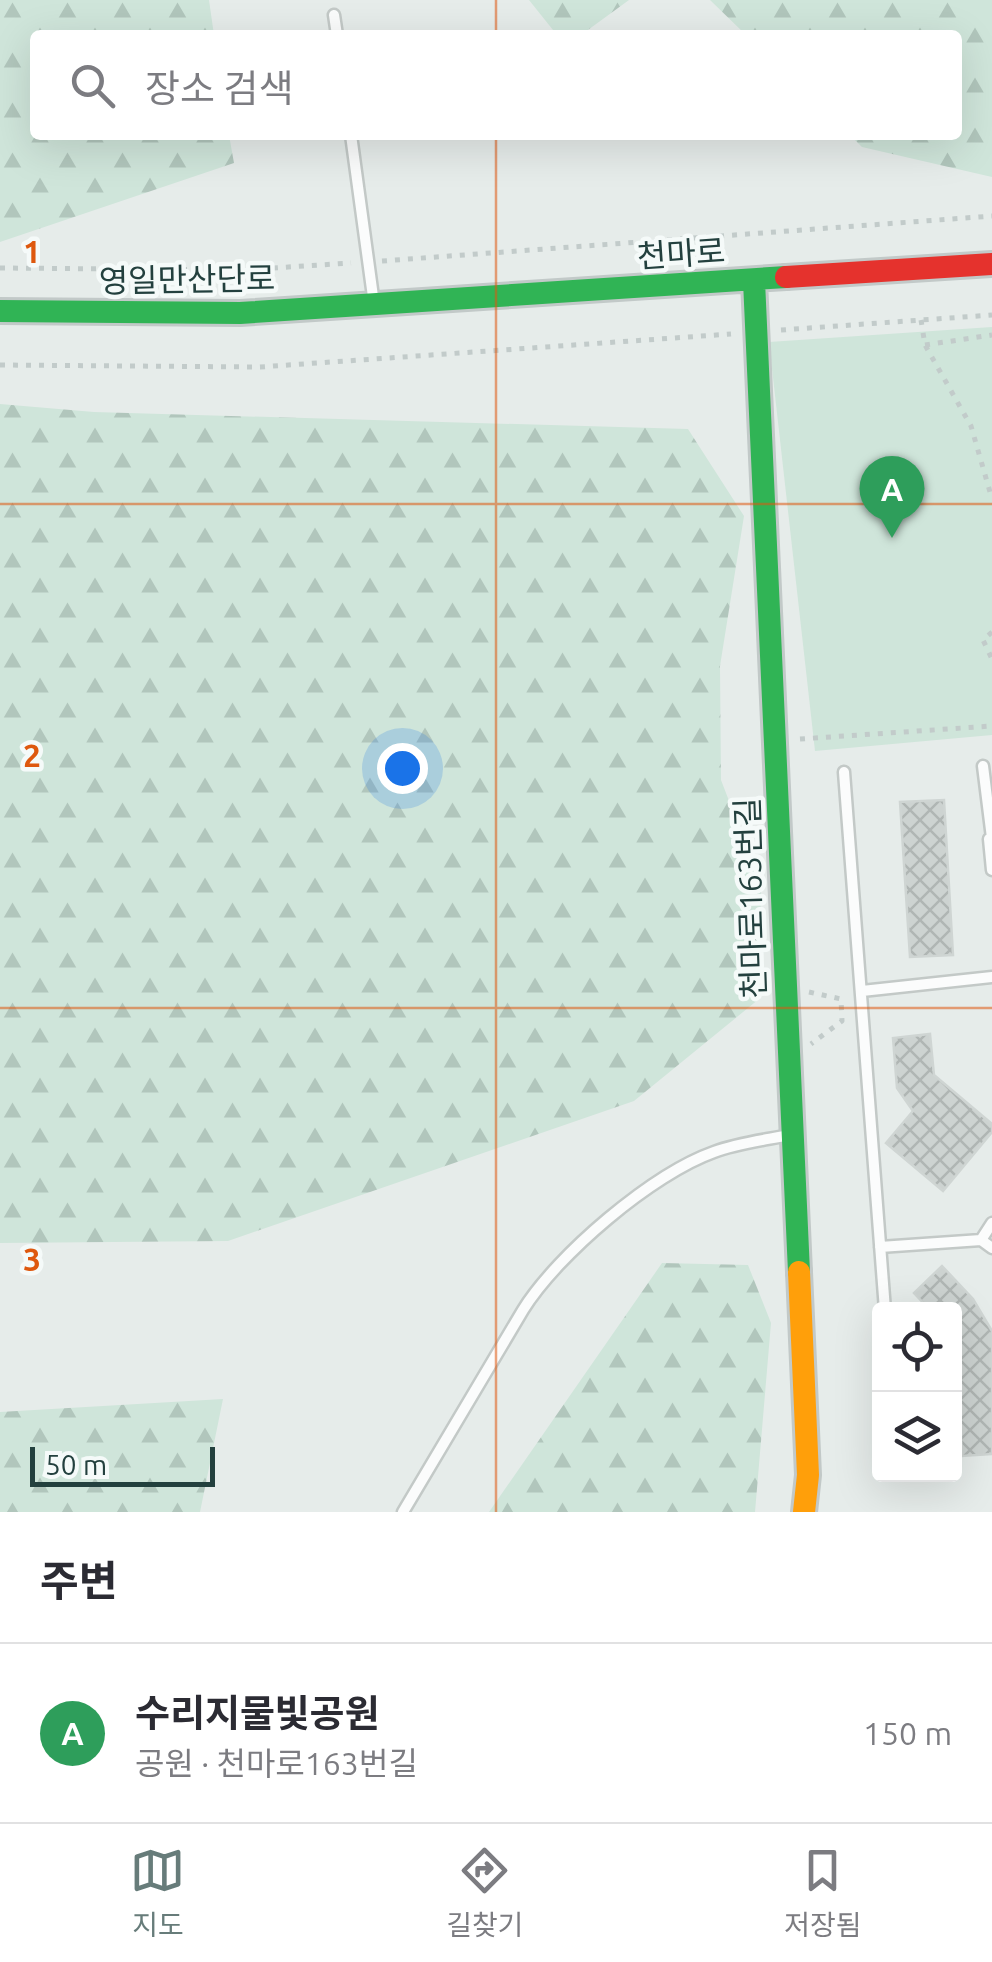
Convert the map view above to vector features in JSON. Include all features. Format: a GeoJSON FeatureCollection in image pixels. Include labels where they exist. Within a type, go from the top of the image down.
{"type":"FeatureCollection","features":[{"type":"Feature","properties":{"kind":"street","name":"천마로"},"geometry":{"type":"LineString","coordinates":[[374,305],[992,264]]}},
{"type":"Feature","properties":{"kind":"street","name":"천마로163번길"},"geometry":{"type":"LineString","coordinates":[[754,281],[808,1474],[804,1512]]}},
{"type":"Feature","properties":{"kind":"street","name":"영일만산단로"},"geometry":{"type":"LineString","coordinates":[[0,311],[160,314],[374,305]]}},
{"type":"Feature","properties":{"kind":"lane"},"geometry":{"type":"LineString","coordinates":[[334,15],[336,30]]}},
{"type":"Feature","properties":{"kind":"lane"},"geometry":{"type":"LineString","coordinates":[[352,140],[374,305]]}},
{"type":"Feature","properties":{"kind":"lane"},"geometry":{"type":"LineString","coordinates":[[983,766],[992,870]]}},
{"type":"Feature","properties":{"kind":"lane"},"geometry":{"type":"LineString","coordinates":[[844,772],[884,1302]]}},
{"type":"Feature","properties":{"kind":"lane"},"geometry":{"type":"LineString","coordinates":[[862,991],[992,977]]}},
{"type":"Feature","properties":{"kind":"lane"},"geometry":{"type":"LineString","coordinates":[[402,1512],[522,1310],[543,1278],[568,1252],[599,1226],[710,1153],[791,1135]]}},
{"type":"Feature","properties":{"kind":"lane"},"geometry":{"type":"LineString","coordinates":[[980,1240],[992,1222]]}},
{"type":"Feature","properties":{"kind":"lane"},"geometry":{"type":"LineString","coordinates":[[880,1247],[980,1240],[992,1248]]}},
{"type":"Feature","properties":{"kind":"path"},"geometry":{"type":"LineString","coordinates":[[0,268],[242,270],[992,216]]}},
{"type":"Feature","properties":{"kind":"path"},"geometry":{"type":"LineString","coordinates":[[773,331],[992,315]]}},
{"type":"Feature","properties":{"kind":"path"},"geometry":{"type":"LineString","coordinates":[[920,320],[925,345],[971,426],[992,499]]}},
{"type":"Feature","properties":{"kind":"path"},"geometry":{"type":"LineString","coordinates":[[0,365],[260,368],[734,333]]}},
{"type":"Feature","properties":{"kind":"path"},"geometry":{"type":"LineString","coordinates":[[925,345],[992,336]]}},
{"type":"Feature","properties":{"kind":"path"},"geometry":{"type":"LineString","coordinates":[[992,632],[982,640],[992,659]]}},
{"type":"Feature","properties":{"kind":"path"},"geometry":{"type":"LineString","coordinates":[[777,740],[992,726]]}},
{"type":"Feature","properties":{"kind":"path"},"geometry":{"type":"LineString","coordinates":[[786,987],[841,998],[842,1008],[842,1021],[789,1060]]}},
{"type":"Feature","properties":{"kind":"green space"},"geometry":{"type":"Polygon","coordinates":[[[0,0],[209,0],[213,30],[30,30],[30,140],[230,140],[234,163],[0,242],[0,0]]]}},
{"type":"Feature","properties":{"kind":"green space"},"geometry":{"type":"Polygon","coordinates":[[[529,0],[629,0],[588,30],[553,30],[529,0]]]}},
{"type":"Feature","properties":{"kind":"green space"},"geometry":{"type":"Polygon","coordinates":[[[710,0],[992,0],[992,177],[862,147],[855,140],[962,140],[962,30],[741,30],[710,0]]]}},
{"type":"Feature","properties":{"kind":"green space"},"geometry":{"type":"Polygon","coordinates":[[[992,327],[992,735],[815,751],[769,342],[992,327]]]}},
{"type":"Feature","properties":{"kind":"green space"},"geometry":{"type":"Polygon","coordinates":[[[0,404],[94,412],[688,429],[744,516],[720,666],[721,780],[761,884],[759,999],[634,1101],[228,1241],[0,1243],[0,404]]]}},
{"type":"Feature","properties":{"kind":"green space"},"geometry":{"type":"Polygon","coordinates":[[[662,1263],[748,1265],[771,1323],[755,1512],[489,1512],[662,1263]]]}},
{"type":"Feature","properties":{"kind":"green space"},"geometry":{"type":"Polygon","coordinates":[[[223,1399],[200,1512],[0,1512],[0,1412],[223,1399]]]}},
{"type":"Feature","properties":{"kind":"building"},"geometry":{"type":"Polygon","coordinates":[[[944,800],[953,955],[910,957],[900,802],[944,800]]]}},
{"type":"Feature","properties":{"kind":"building"},"geometry":{"type":"Polygon","coordinates":[[[930,1034],[934,1075],[992,1124],[992,1132],[943,1191],[886,1143],[913,1111],[897,1088],[893,1038],[930,1034]]]}},
{"type":"Feature","properties":{"kind":"building"},"geometry":{"type":"Polygon","coordinates":[[[942,1266],[973,1299],[992,1331],[992,1454],[962,1456],[962,1302],[922,1302],[914,1293],[942,1266]]]}},
{"type":"Feature","properties":{"kind":"traffic: fast"},"geometry":{"type":"LineString","coordinates":[[0,311],[240,313],[786,277]]}},
{"type":"Feature","properties":{"kind":"traffic: fast"},"geometry":{"type":"LineString","coordinates":[[754,281],[799,1272]]}},
{"type":"Feature","properties":{"kind":"traffic: slow"},"geometry":{"type":"LineString","coordinates":[[799,1272],[808,1475],[804,1512]]}},
{"type":"Feature","properties":{"kind":"traffic: jam"},"geometry":{"type":"LineString","coordinates":[[786,277],[992,264]]}},
{"type":"Feature","properties":{"kind":"place","name":"수리지물빛공원"},"geometry":{"type":"Point","coordinates":[892,538]}}]}
